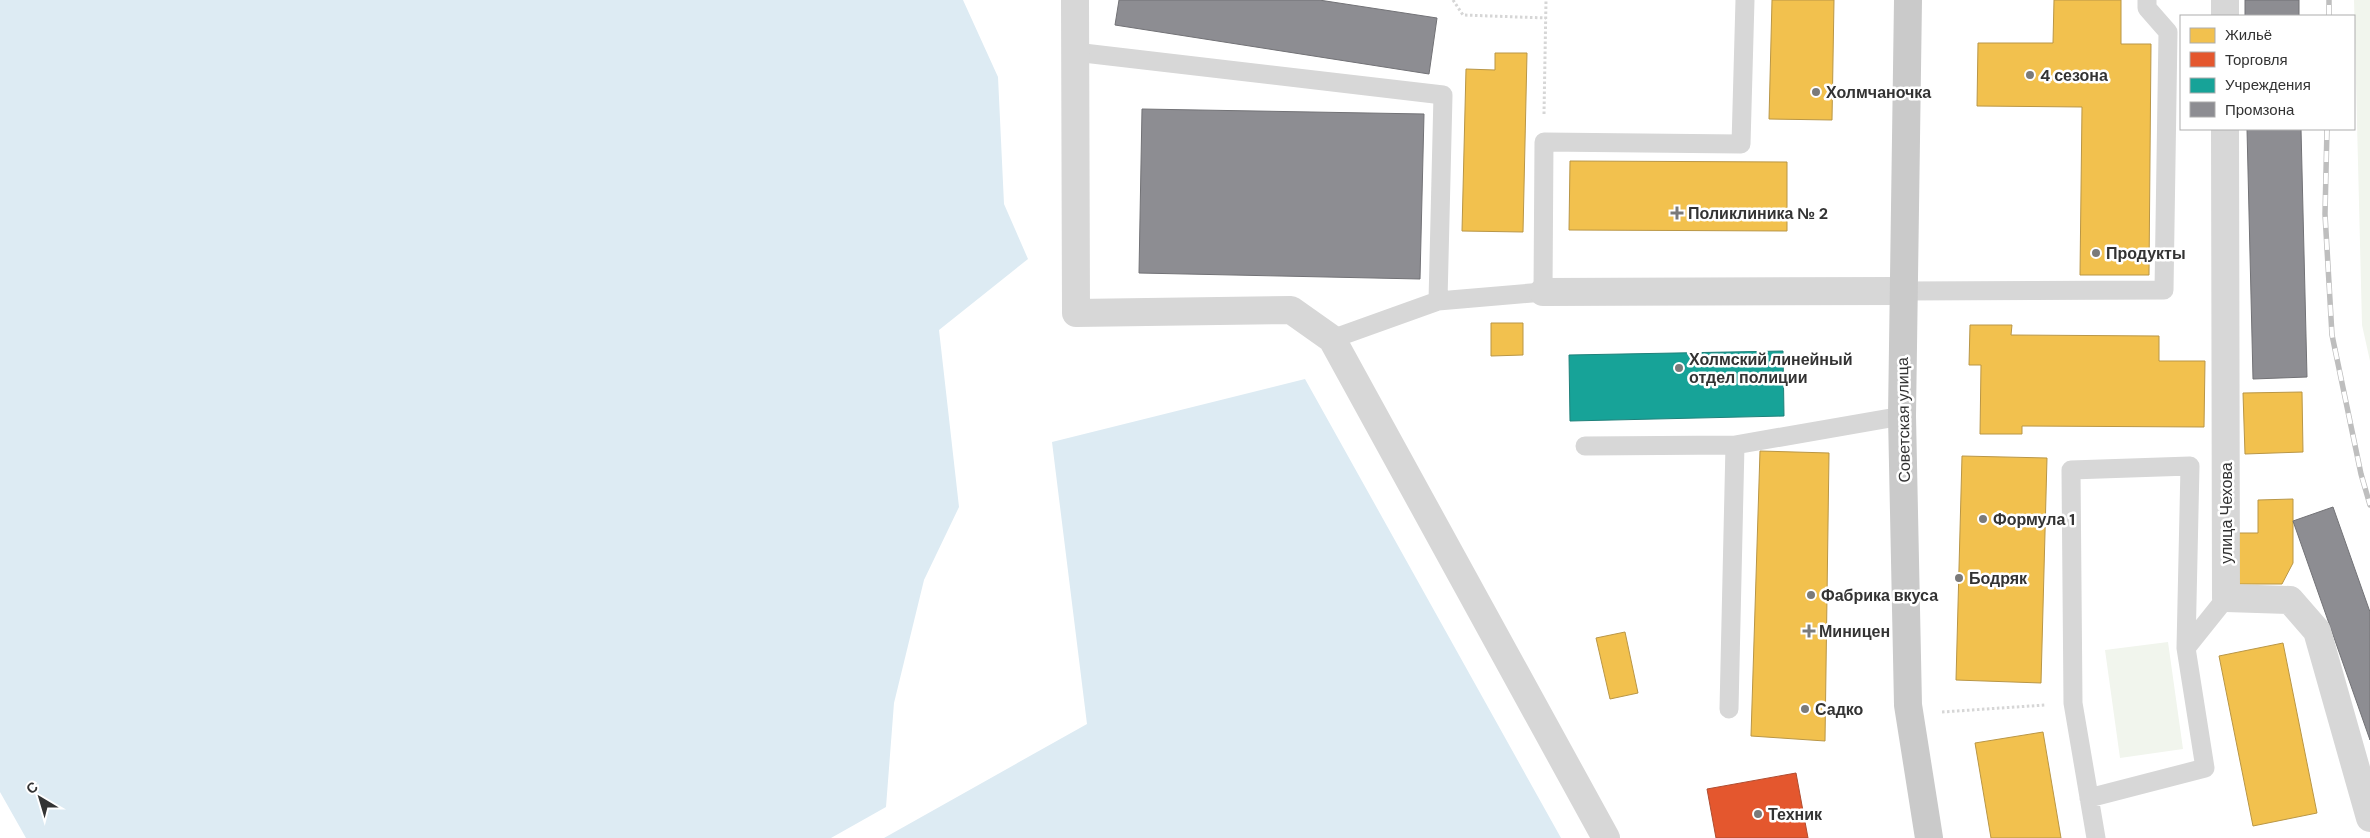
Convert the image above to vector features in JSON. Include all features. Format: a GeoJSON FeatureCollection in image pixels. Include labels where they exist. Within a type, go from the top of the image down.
{"type":"FeatureCollection","features":[{"type":"Feature","properties":{"kind":"main road","name":"Советская улица"},"geometry":{"type":"LineString","coordinates":[[1908,0],[1902,291],[1902,416],[1908,705],[1929,838]]}},
{"type":"Feature","properties":{"kind":"street"},"geometry":{"type":"LineString","coordinates":[[1075,0],[1076,314],[1292,310],[1332,339],[1606,838]]}},
{"type":"Feature","properties":{"kind":"street"},"geometry":{"type":"LineString","coordinates":[[2225,0],[2225,15]]}},
{"type":"Feature","properties":{"kind":"street","name":"улица Чехова"},"geometry":{"type":"LineString","coordinates":[[2225,130],[2226,598]]}},
{"type":"Feature","properties":{"kind":"street"},"geometry":{"type":"LineString","coordinates":[[1544,292],[1902,291]]}},
{"type":"Feature","properties":{"kind":"street"},"geometry":{"type":"LineString","coordinates":[[2226,598],[2290,600],[2317,631],[2370,818]]}},
{"type":"Feature","properties":{"kind":"lane"},"geometry":{"type":"LineString","coordinates":[[1332,339],[1438,301],[1544,292],[1544,142],[1741,144],[1744,0]]}},
{"type":"Feature","properties":{"kind":"lane"},"geometry":{"type":"LineString","coordinates":[[1902,291],[2164,290],[2168,32],[2147,8],[2147,0]]}},
{"type":"Feature","properties":{"kind":"lane"},"geometry":{"type":"LineString","coordinates":[[1075,52],[1443,95],[1438,301]]}},
{"type":"Feature","properties":{"kind":"lane"},"geometry":{"type":"LineString","coordinates":[[1585,446],[1735,446],[1902,416]]}},
{"type":"Feature","properties":{"kind":"lane"},"geometry":{"type":"LineString","coordinates":[[1729,709],[1735,446]]}},
{"type":"Feature","properties":{"kind":"lane"},"geometry":{"type":"LineString","coordinates":[[2089,798],[2205,768],[2186,648],[2190,466],[2071,470],[2074,703],[2089,798],[2096,838]]}},
{"type":"Feature","properties":{"kind":"lane"},"geometry":{"type":"LineString","coordinates":[[2186,648],[2226,598]]}},
{"type":"Feature","properties":{"kind":"path"},"geometry":{"type":"LineString","coordinates":[[1454,0],[1463,15],[1546,18]]}},
{"type":"Feature","properties":{"kind":"path"},"geometry":{"type":"LineString","coordinates":[[1544,142],[1546,0]]}},
{"type":"Feature","properties":{"kind":"path"},"geometry":{"type":"LineString","coordinates":[[1938,713],[2074,703]]}},
{"type":"Feature","properties":{"kind":"shaded area"},"geometry":{"type":"Polygon","coordinates":[[[0,0],[963,0],[998,77],[1004,204],[1028,259],[939,330],[959,507],[924,580],[894,703],[886,807],[831,838],[26,838],[0,792],[0,0]]]}},
{"type":"Feature","properties":{"kind":"shaded area"},"geometry":{"type":"Polygon","coordinates":[[[2354,0],[2370,0],[2370,361],[2362,325],[2354,0]]]}},
{"type":"Feature","properties":{"kind":"shaded area"},"geometry":{"type":"Polygon","coordinates":[[[1305,379],[1561,838],[884,838],[1087,724],[1052,442],[1305,379]]]}},
{"type":"Feature","properties":{"kind":"shaded area"},"geometry":{"type":"Polygon","coordinates":[[[2168,642],[2183,749],[2120,758],[2105,650],[2168,642]]]}},
{"type":"Feature","properties":{"kind":"building: Жильё"},"geometry":{"type":"Polygon","coordinates":[[[1772,0],[1834,0],[1832,120],[1769,119],[1772,0]]]}},
{"type":"Feature","properties":{"kind":"building: Жильё"},"geometry":{"type":"Polygon","coordinates":[[[2054,0],[2121,0],[2121,44],[2151,44],[2149,275],[2080,275],[2082,107],[1977,106],[1978,43],[2053,43],[2054,0]]]}},
{"type":"Feature","properties":{"kind":"building: Жильё"},"geometry":{"type":"Polygon","coordinates":[[[1495,53],[1527,53],[1523,232],[1462,231],[1466,69],[1495,70],[1495,53]]]}},
{"type":"Feature","properties":{"kind":"building: Жильё"},"geometry":{"type":"Polygon","coordinates":[[[1570,161],[1787,162],[1787,231],[1569,230],[1570,161]]]}},
{"type":"Feature","properties":{"kind":"building: Жильё"},"geometry":{"type":"Polygon","coordinates":[[[1491,323],[1523,323],[1523,355],[1491,356],[1491,323]]]}},
{"type":"Feature","properties":{"kind":"building: Жильё"},"geometry":{"type":"Polygon","coordinates":[[[1970,325],[2012,325],[2011,335],[2159,336],[2159,361],[2205,361],[2204,427],[2022,426],[2022,434],[1980,434],[1981,365],[1969,365],[1970,325]]]}},
{"type":"Feature","properties":{"kind":"building: Жильё"},"geometry":{"type":"Polygon","coordinates":[[[2302,392],[2303,452],[2245,454],[2243,393],[2302,392]]]}},
{"type":"Feature","properties":{"kind":"building: Жильё"},"geometry":{"type":"Polygon","coordinates":[[[1760,451],[1829,453],[1825,741],[1751,736],[1760,451]]]}},
{"type":"Feature","properties":{"kind":"building: Жильё"},"geometry":{"type":"Polygon","coordinates":[[[1962,456],[2047,458],[2041,683],[1956,680],[1962,456]]]}},
{"type":"Feature","properties":{"kind":"building: Жильё"},"geometry":{"type":"Polygon","coordinates":[[[2293,499],[2293,563],[2282,584],[2239,584],[2239,533],[2258,533],[2258,500],[2293,499]]]}},
{"type":"Feature","properties":{"kind":"building: Жильё"},"geometry":{"type":"Polygon","coordinates":[[[1625,632],[1638,693],[1610,699],[1596,638],[1625,632]]]}},
{"type":"Feature","properties":{"kind":"building: Жильё"},"geometry":{"type":"Polygon","coordinates":[[[2283,643],[2317,813],[2253,826],[2219,656],[2283,643]]]}},
{"type":"Feature","properties":{"kind":"building: Жильё"},"geometry":{"type":"Polygon","coordinates":[[[2043,732],[2061,838],[1991,838],[1975,743],[2043,732]]]}},
{"type":"Feature","properties":{"kind":"building: Торговля","name":"Техник"},"geometry":{"type":"Polygon","coordinates":[[[1796,773],[1808,838],[1716,838],[1707,789],[1796,773]]]}},
{"type":"Feature","properties":{"kind":"building: Учреждения"},"geometry":{"type":"Polygon","coordinates":[[[1783,351],[1784,416],[1570,421],[1569,355],[1783,351]]]}},
{"type":"Feature","properties":{"kind":"building: Промзона"},"geometry":{"type":"Polygon","coordinates":[[[1119,0],[1319,0],[1437,18],[1429,74],[1115,25],[1119,0]]]}},
{"type":"Feature","properties":{"kind":"building: Промзона"},"geometry":{"type":"Polygon","coordinates":[[[2245,0],[2299,0],[2299,15],[2245,15],[2245,0]]]}},
{"type":"Feature","properties":{"kind":"building: Промзона"},"geometry":{"type":"Polygon","coordinates":[[[1142,109],[1424,114],[1420,279],[1139,273],[1142,109]]]}},
{"type":"Feature","properties":{"kind":"building: Промзона"},"geometry":{"type":"Polygon","coordinates":[[[2247,130],[2301,130],[2307,377],[2253,379],[2247,130]]]}},
{"type":"Feature","properties":{"kind":"building: Промзона"},"geometry":{"type":"Polygon","coordinates":[[[2333,507],[2370,612],[2370,740],[2293,521],[2333,507]]]}},
{"type":"Feature","properties":{"kind":"railway"},"geometry":{"type":"LineString","coordinates":[[2329,0],[2329,15]]}},
{"type":"Feature","properties":{"kind":"railway"},"geometry":{"type":"LineString","coordinates":[[2327,130],[2325,214],[2332,335],[2361,474],[2370,505]]}},
{"type":"Feature","properties":{"kind":"place","name":"4 сезона"},"geometry":{"type":"Point","coordinates":[2030,75]}},
{"type":"Feature","properties":{"kind":"place","name":"Холмчаночка"},"geometry":{"type":"Point","coordinates":[1816,92]}},
{"type":"Feature","properties":{"kind":"place","name":"Поликлиника № 2"},"geometry":{"type":"Point","coordinates":[1677,213]}},
{"type":"Feature","properties":{"kind":"place","name":"Продукты"},"geometry":{"type":"Point","coordinates":[2096,253]}},
{"type":"Feature","properties":{"kind":"place","name":"Холмский линейный отдел полиции"},"geometry":{"type":"Point","coordinates":[1679,368]}},
{"type":"Feature","properties":{"kind":"place","name":"Формула 1"},"geometry":{"type":"Point","coordinates":[1983,519]}},
{"type":"Feature","properties":{"kind":"place","name":"Бодряк"},"geometry":{"type":"Point","coordinates":[1959,578]}},
{"type":"Feature","properties":{"kind":"place","name":"Фабрика вкуса"},"geometry":{"type":"Point","coordinates":[1811,595]}},
{"type":"Feature","properties":{"kind":"place","name":"Миницен"},"geometry":{"type":"Point","coordinates":[1809,631]}},
{"type":"Feature","properties":{"kind":"place","name":"Садко"},"geometry":{"type":"Point","coordinates":[1805,709]}},
{"type":"Feature","properties":{"kind":"place","name":"Техник"},"geometry":{"type":"Point","coordinates":[1758,814]}}]}
